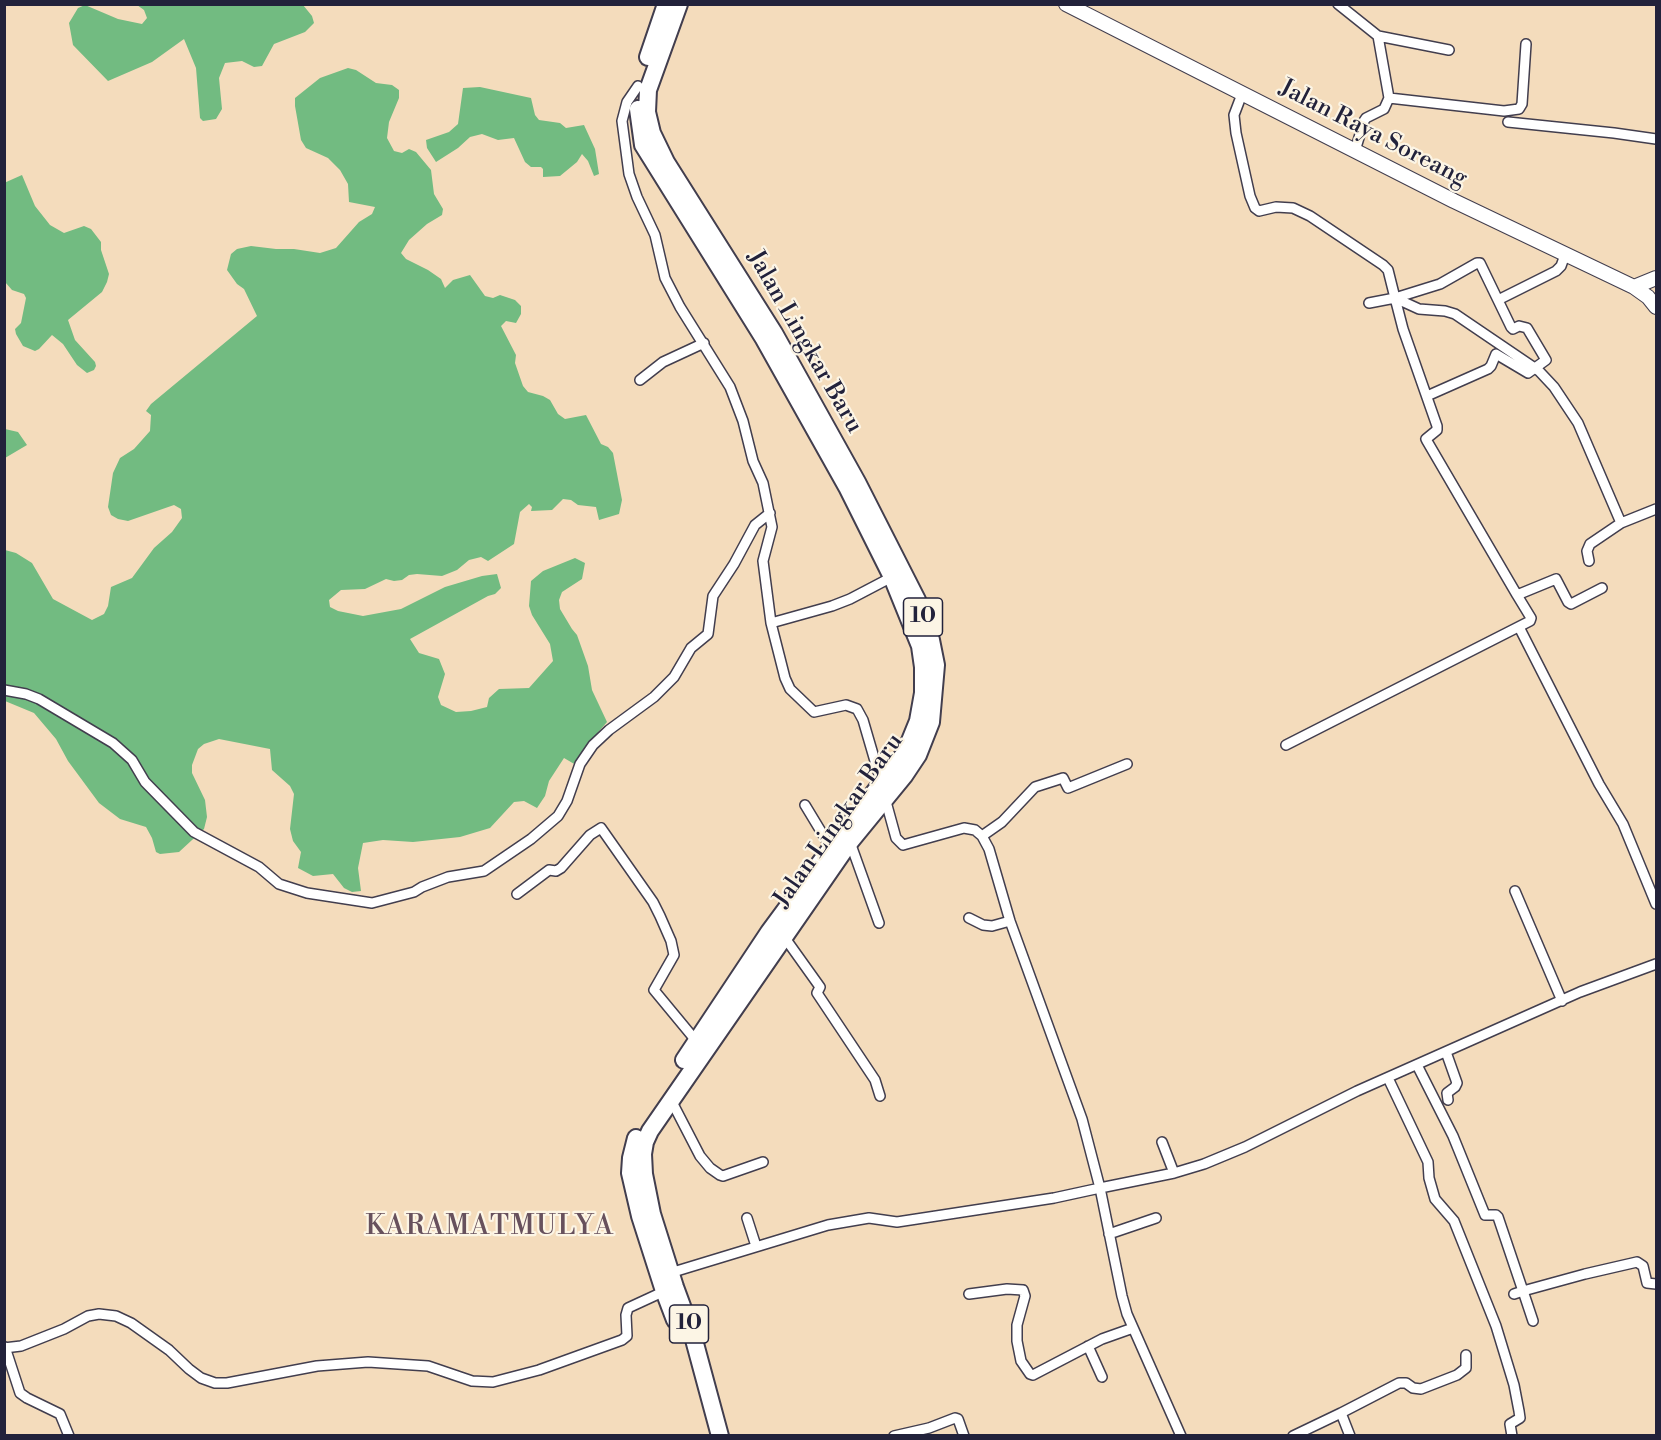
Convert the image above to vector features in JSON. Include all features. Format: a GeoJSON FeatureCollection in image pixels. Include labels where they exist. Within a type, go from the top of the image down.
{"type":"FeatureCollection","features":[{"type":"Feature","properties":{"kind":"highway","name":"Jalan Lingkar Baru"},"geometry":{"type":"LineString","coordinates":[[666,4],[638,86],[638,116],[643,145],[764,339],[847,487],[892,577],[920,646],[923,667],[923,693],[918,721],[905,753],[850,842],[650,1131],[642,1154],[652,1214],[682,1337],[711,1436]]}},
{"type":"Feature","properties":{"kind":"highway","name":"Jalan Lingkar Baru"},"geometry":{"type":"LineString","coordinates":[[679,4],[648,90],[647,112],[652,133],[666,162],[774,333],[857,482],[917,600],[931,640],[936,665],[931,722],[918,754],[904,776],[883,791],[831,848],[769,932],[646,1116],[636,1135],[630,1173],[640,1216],[693,1336],[720,1436]]}},
{"type":"Feature","properties":{"kind":"main road","name":"Jalan Raya Soreang"},"geometry":{"type":"LineString","coordinates":[[1066,4],[1355,151],[1634,287],[1656,307]]}},
{"type":"Feature","properties":{"kind":"main road"},"geometry":{"type":"LineString","coordinates":[[1634,287],[1656,278]]}},
{"type":"Feature","properties":{"kind":"street"},"geometry":{"type":"LineString","coordinates":[[1338,4],[1378,36],[1449,50]]}},
{"type":"Feature","properties":{"kind":"street"},"geometry":{"type":"LineString","coordinates":[[1355,151],[1366,118],[1383,109],[1389,98],[1378,36]]}},
{"type":"Feature","properties":{"kind":"street"},"geometry":{"type":"LineString","coordinates":[[1389,98],[1504,111],[1519,109],[1522,104],[1526,45]]}},
{"type":"Feature","properties":{"kind":"street"},"geometry":{"type":"LineString","coordinates":[[638,86],[627,102],[622,121],[632,183],[655,235],[665,278],[680,308],[730,387],[743,421],[753,461],[763,483],[772,527],[762,561],[777,653],[790,689],[814,712],[846,705],[857,709],[863,720],[896,838],[903,845],[971,828],[982,836],[989,849],[1010,921],[1082,1119],[1100,1188],[1122,1296],[1133,1328],[1181,1436]]}},
{"type":"Feature","properties":{"kind":"street"},"geometry":{"type":"LineString","coordinates":[[1242,93],[1234,115],[1236,133],[1255,208],[1258,212],[1276,207],[1293,208],[1351,241],[1388,270],[1400,297],[1403,329],[1437,426],[1437,430],[1426,439],[1531,620],[1286,745]]}},
{"type":"Feature","properties":{"kind":"street"},"geometry":{"type":"LineString","coordinates":[[1508,122],[1656,139]]}},
{"type":"Feature","properties":{"kind":"street"},"geometry":{"type":"LineString","coordinates":[[1498,300],[1556,271],[1561,266],[1565,255]]}},
{"type":"Feature","properties":{"kind":"street"},"geometry":{"type":"LineString","coordinates":[[1369,303],[1400,297],[1440,284],[1477,263],[1483,266],[1513,329],[1527,328],[1546,360],[1533,370],[1524,371],[1496,354],[1488,369],[1426,396]]}},
{"type":"Feature","properties":{"kind":"street"},"geometry":{"type":"LineString","coordinates":[[1400,297],[1419,309],[1455,314],[1550,382],[1578,423],[1621,523]]}},
{"type":"Feature","properties":{"kind":"street"},"geometry":{"type":"LineString","coordinates":[[640,380],[663,362],[704,343]]}},
{"type":"Feature","properties":{"kind":"street"},"geometry":{"type":"LineString","coordinates":[[1589,561],[1587,551],[1590,544],[1621,523],[1656,509]]}},
{"type":"Feature","properties":{"kind":"street"},"geometry":{"type":"LineString","coordinates":[[4,690],[39,699],[113,743],[132,760],[145,783],[194,832],[259,867],[279,884],[307,893],[372,903],[414,892],[422,886],[448,877],[484,871],[531,839],[558,816],[567,801],[580,764],[593,745],[609,730],[654,697],[674,677],[691,648],[708,634],[713,596],[755,525],[770,513]]}},
{"type":"Feature","properties":{"kind":"street"},"geometry":{"type":"LineString","coordinates":[[771,623],[832,606],[892,577]]}},
{"type":"Feature","properties":{"kind":"street"},"geometry":{"type":"LineString","coordinates":[[1518,596],[1556,579],[1571,604],[1602,588]]}},
{"type":"Feature","properties":{"kind":"street"},"geometry":{"type":"LineString","coordinates":[[1519,627],[1599,784],[1623,824],[1656,904]]}},
{"type":"Feature","properties":{"kind":"street"},"geometry":{"type":"LineString","coordinates":[[982,836],[1002,822],[1035,787],[1063,778],[1068,788],[1127,764]]}},
{"type":"Feature","properties":{"kind":"street"},"geometry":{"type":"LineString","coordinates":[[805,804],[831,848]]}},
{"type":"Feature","properties":{"kind":"street"},"geometry":{"type":"LineString","coordinates":[[517,894],[549,870],[556,871],[561,868],[590,835],[601,828],[652,902],[660,916],[674,955],[654,990],[697,1042]]}},
{"type":"Feature","properties":{"kind":"street"},"geometry":{"type":"LineString","coordinates":[[850,842],[879,923]]}},
{"type":"Feature","properties":{"kind":"street"},"geometry":{"type":"LineString","coordinates":[[1515,891],[1562,1001]]}},
{"type":"Feature","properties":{"kind":"street"},"geometry":{"type":"LineString","coordinates":[[969,918],[983,926],[1010,921]]}},
{"type":"Feature","properties":{"kind":"street"},"geometry":{"type":"LineString","coordinates":[[785,938],[820,987],[817,993],[875,1080],[880,1096]]}},
{"type":"Feature","properties":{"kind":"street"},"geometry":{"type":"LineString","coordinates":[[69,1436],[60,1414],[20,1393],[5,1348],[21,1346],[64,1329],[88,1316],[99,1314],[116,1316],[131,1323],[169,1350],[201,1378],[215,1383],[227,1383],[317,1366],[368,1362],[428,1366],[472,1381],[493,1382],[539,1370],[625,1339],[628,1308],[670,1284],[756,1246],[828,1225],[869,1218],[897,1222],[1054,1198],[1174,1173],[1204,1164],[1245,1147],[1328,1104],[1562,1001],[1656,964]]}},
{"type":"Feature","properties":{"kind":"street"},"geometry":{"type":"LineString","coordinates":[[1446,1052],[1457,1083],[1447,1093],[1448,1100]]}},
{"type":"Feature","properties":{"kind":"street"},"geometry":{"type":"LineString","coordinates":[[1418,1065],[1453,1136],[1485,1215],[1492,1214],[1498,1217],[1519,1293],[1533,1321]]}},
{"type":"Feature","properties":{"kind":"street"},"geometry":{"type":"LineString","coordinates":[[1388,1078],[1428,1162],[1429,1178],[1435,1199],[1454,1221],[1496,1326],[1520,1411],[1520,1418],[1510,1424],[1512,1436]]}},
{"type":"Feature","properties":{"kind":"street"},"geometry":{"type":"LineString","coordinates":[[671,1100],[700,1156],[710,1168],[720,1175],[723,1176],[763,1162]]}},
{"type":"Feature","properties":{"kind":"street"},"geometry":{"type":"LineString","coordinates":[[1162,1142],[1174,1173]]}},
{"type":"Feature","properties":{"kind":"street"},"geometry":{"type":"LineString","coordinates":[[747,1218],[756,1246]]}},
{"type":"Feature","properties":{"kind":"street"},"geometry":{"type":"LineString","coordinates":[[1109,1234],[1156,1218]]}},
{"type":"Feature","properties":{"kind":"street"},"geometry":{"type":"LineString","coordinates":[[1519,1293],[1637,1262],[1643,1266],[1647,1283],[1656,1284]]}},
{"type":"Feature","properties":{"kind":"street"},"geometry":{"type":"LineString","coordinates":[[969,1294],[1007,1289],[1023,1290],[1024,1296],[1017,1325],[1017,1341],[1021,1361],[1033,1375],[1088,1346],[1133,1328]]}},
{"type":"Feature","properties":{"kind":"street"},"geometry":{"type":"LineString","coordinates":[[1088,1346],[1102,1377]]}},
{"type":"Feature","properties":{"kind":"street"},"geometry":{"type":"LineString","coordinates":[[1293,1436],[1399,1383],[1406,1383],[1413,1388],[1421,1389],[1457,1376],[1466,1368],[1466,1355]]}},
{"type":"Feature","properties":{"kind":"street"},"geometry":{"type":"LineString","coordinates":[[1341,1413],[1350,1436]]}},
{"type":"Feature","properties":{"kind":"street"},"geometry":{"type":"LineString","coordinates":[[894,1436],[929,1428],[955,1418],[958,1419],[964,1436]]}},
{"type":"Feature","properties":{"kind":"green space"},"geometry":{"type":"Polygon","coordinates":[[[85,5],[118,19],[142,24],[147,18],[144,10],[137,5],[303,5],[312,16],[314,23],[305,32],[274,44],[262,66],[254,67],[242,61],[225,63],[219,78],[222,109],[216,119],[203,121],[200,118],[196,68],[184,39],[152,62],[108,81],[73,45],[69,23],[78,8],[85,5]]]}},
{"type":"Feature","properties":{"kind":"green space"},"geometry":{"type":"Polygon","coordinates":[[[348,68],[356,70],[376,83],[392,85],[399,90],[399,98],[389,122],[387,138],[394,151],[402,153],[409,149],[416,152],[431,170],[434,194],[443,209],[442,215],[427,224],[409,240],[401,253],[406,259],[441,279],[445,288],[453,280],[470,275],[485,296],[493,298],[500,295],[515,300],[521,306],[521,314],[516,323],[506,321],[501,326],[516,355],[515,363],[523,386],[528,392],[550,400],[558,414],[565,419],[586,415],[601,444],[613,453],[622,500],[619,514],[599,520],[596,507],[578,505],[571,500],[563,499],[552,510],[531,511],[532,507],[529,504],[520,512],[514,544],[488,561],[481,557],[469,560],[457,570],[442,576],[409,575],[402,580],[386,579],[365,589],[341,590],[329,600],[330,607],[338,611],[363,616],[401,609],[445,587],[497,574],[501,588],[495,594],[410,639],[419,653],[439,659],[445,674],[438,697],[441,705],[456,712],[471,711],[487,707],[489,698],[499,689],[529,688],[553,661],[550,644],[529,606],[531,581],[543,571],[575,558],[585,563],[582,579],[562,592],[559,600],[560,609],[577,635],[588,666],[592,690],[607,722],[587,745],[576,765],[564,758],[549,781],[545,796],[537,808],[524,801],[514,802],[490,828],[460,837],[413,842],[383,840],[363,843],[358,868],[361,891],[352,892],[344,888],[333,874],[313,876],[298,868],[301,852],[293,841],[290,829],[294,794],[290,786],[272,770],[270,749],[219,739],[204,744],[198,749],[192,765],[192,773],[205,800],[207,817],[204,829],[179,852],[160,854],[156,852],[146,827],[120,819],[99,803],[68,761],[56,739],[34,713],[5,701],[5,550],[16,553],[32,563],[53,599],[92,620],[104,614],[108,606],[111,587],[132,578],[154,548],[172,532],[182,518],[181,509],[174,505],[128,521],[111,515],[108,507],[113,473],[120,458],[134,449],[150,431],[151,415],[146,411],[151,404],[257,316],[244,289],[237,284],[227,270],[231,254],[237,249],[251,246],[320,253],[336,248],[359,222],[372,214],[375,207],[349,202],[348,184],[340,170],[328,158],[306,148],[301,140],[295,106],[295,98],[320,78],[348,68]]]}},
{"type":"Feature","properties":{"kind":"green space"},"geometry":{"type":"Polygon","coordinates":[[[480,87],[531,98],[535,115],[539,120],[560,123],[566,128],[584,125],[595,149],[599,174],[594,176],[588,161],[582,154],[577,162],[560,176],[543,177],[541,167],[531,167],[525,162],[514,138],[498,140],[482,134],[470,137],[436,162],[427,148],[426,140],[449,132],[458,124],[463,88],[480,87]]]}},
{"type":"Feature","properties":{"kind":"green space"},"geometry":{"type":"Polygon","coordinates":[[[22,175],[35,206],[50,225],[64,233],[84,226],[91,229],[101,242],[101,250],[109,274],[107,282],[102,292],[68,320],[75,340],[95,362],[94,370],[87,373],[77,365],[63,344],[52,335],[35,351],[23,346],[16,334],[15,329],[21,323],[26,298],[24,294],[12,290],[5,282],[4,183],[22,175]]]}},
{"type":"Feature","properties":{"kind":"green space"},"geometry":{"type":"Polygon","coordinates":[[[5,429],[18,432],[27,445],[5,458],[5,429]]]}},
{"type":"Feature","properties":{"kind":"district","name":"KARAMATMULYA"},"geometry":{"type":"Point","coordinates":[490,1228]}}]}
